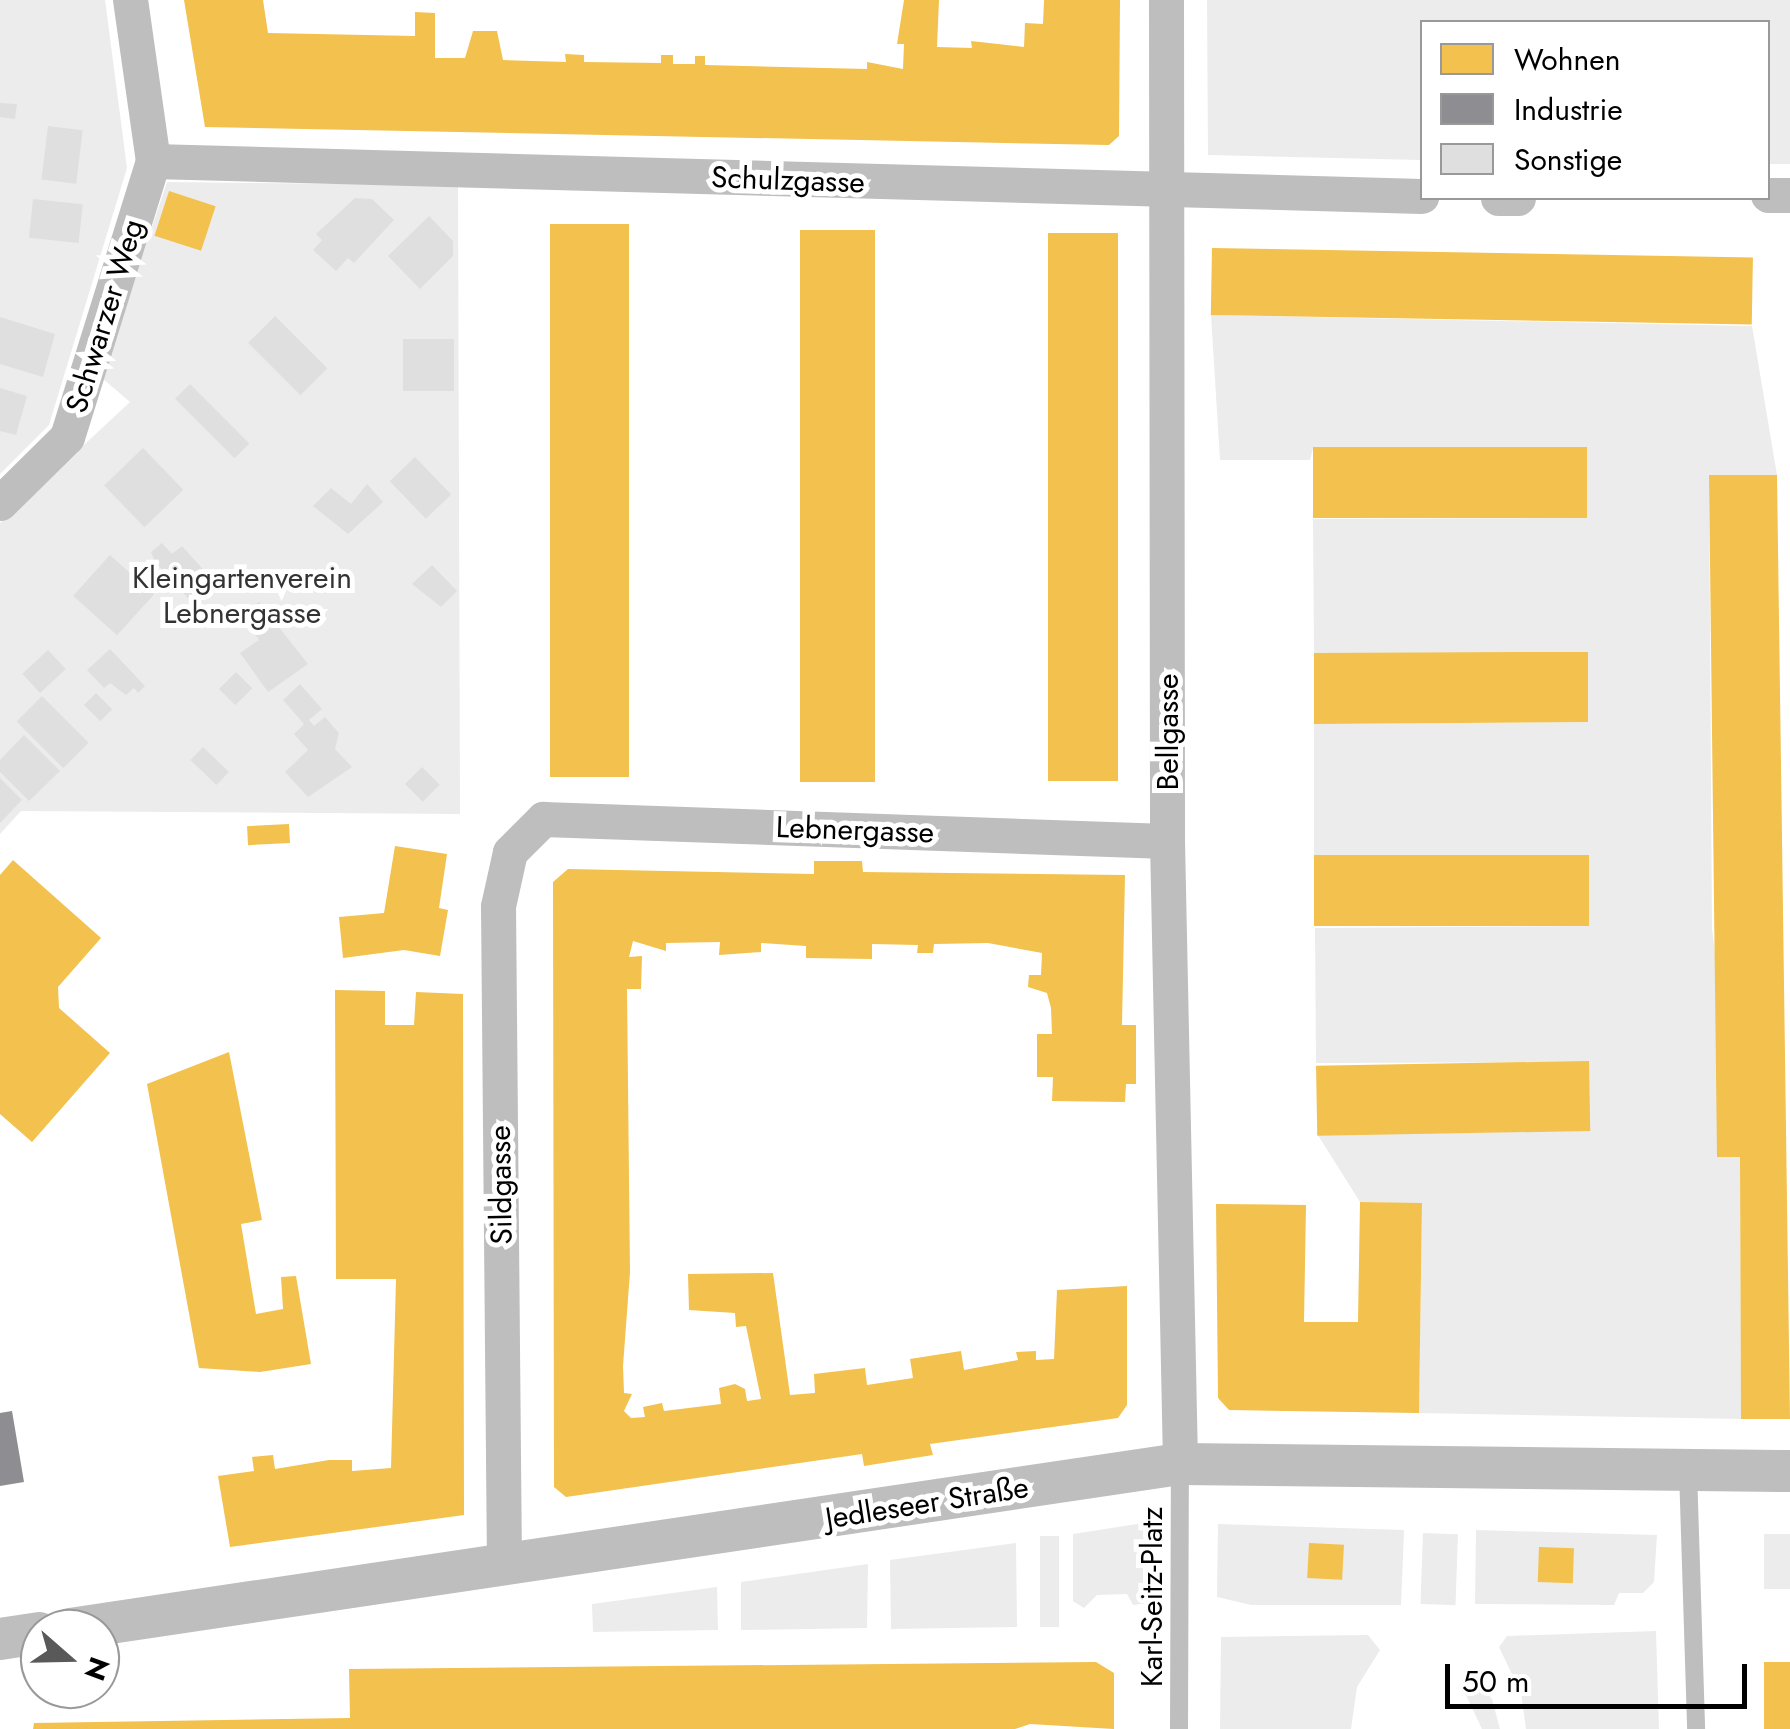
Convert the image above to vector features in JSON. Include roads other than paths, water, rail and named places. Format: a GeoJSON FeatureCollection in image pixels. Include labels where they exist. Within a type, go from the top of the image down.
{"type":"FeatureCollection","features":[{"type":"Feature","properties":{"kind":"street"},"geometry":{"type":"LineString","coordinates":[[130,0],[153,161]]}},
{"type":"Feature","properties":{"kind":"street","name":"Bellgasse"},"geometry":{"type":"LineString","coordinates":[[1166,0],[1167,841],[1180,1464]]}},
{"type":"Feature","properties":{"kind":"street","name":"Schulzgasse"},"geometry":{"type":"LineString","coordinates":[[153,161],[1420,196]]}},
{"type":"Feature","properties":{"kind":"street","name":"Schwarzer Weg"},"geometry":{"type":"LineString","coordinates":[[0,503],[67,438],[153,161]]}},
{"type":"Feature","properties":{"kind":"street","name":"Lebnergasse"},"geometry":{"type":"LineString","coordinates":[[543,819],[1167,841]]}},
{"type":"Feature","properties":{"kind":"street","name":"Sildgasse"},"geometry":{"type":"LineString","coordinates":[[504,1566],[498,906],[510,852],[543,819]]}},
{"type":"Feature","properties":{"kind":"street","name":"Jedleseer Straße"},"geometry":{"type":"LineString","coordinates":[[120,1622],[1180,1464],[1790,1471]]}},
{"type":"Feature","properties":{"kind":"lane","name":"Karl-Seitz-Platz"},"geometry":{"type":"LineString","coordinates":[[1179,1729],[1180,1464]]}},
{"type":"Feature","properties":{"kind":"lane"},"geometry":{"type":"LineString","coordinates":[[1688,1469],[1696,1729]]}},
{"type":"Feature","properties":{"kind":"park label","name":"Kleingartenverein Lebnergasse"},"geometry":{"type":"Point","coordinates":[242,595]}}]}
